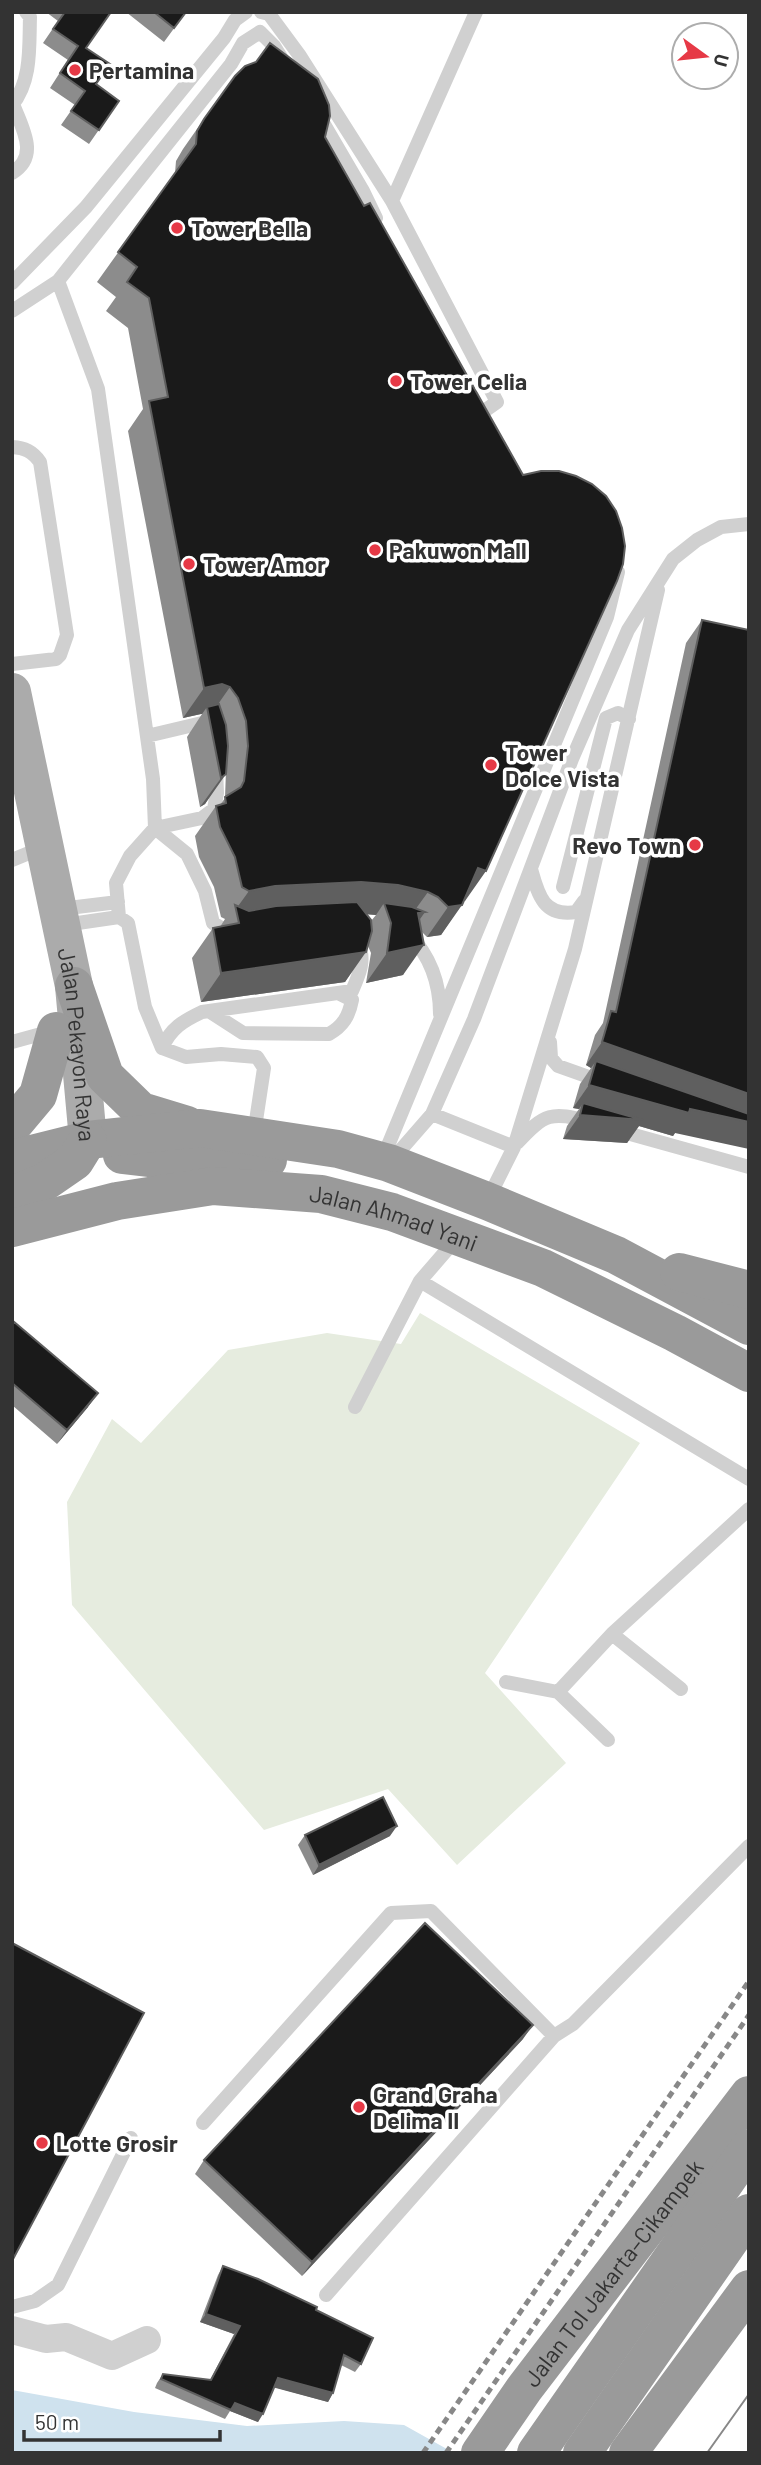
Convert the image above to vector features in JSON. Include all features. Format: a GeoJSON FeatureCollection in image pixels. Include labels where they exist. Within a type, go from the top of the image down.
{"type":"FeatureCollection","features":[{"type":"Feature","properties":{"kind":"highway"},"geometry":{"type":"LineString","coordinates":[[74,986],[105,1076],[141,1111],[200,1128]]}},
{"type":"Feature","properties":{"kind":"highway"},"geometry":{"type":"LineString","coordinates":[[12,1126],[38,1095],[56,1031]]}},
{"type":"Feature","properties":{"kind":"highway","name":"Jalan Ahmad Yani"},"geometry":{"type":"LineString","coordinates":[[12,1159],[88,1140],[200,1128],[338,1149],[385,1162],[616,1255],[749,1326]]}},
{"type":"Feature","properties":{"kind":"highway"},"geometry":{"type":"LineString","coordinates":[[12,1195],[46,1181],[75,1161],[88,1140],[122,1155],[148,1158],[267,1160],[322,1170],[458,1236]]}},
{"type":"Feature","properties":{"kind":"highway","name":"Jalan Ahmad Yani"},"geometry":{"type":"LineString","coordinates":[[12,1228],[117,1200],[213,1186],[321,1194],[391,1212],[544,1268],[749,1373]]}},
{"type":"Feature","properties":{"kind":"highway"},"geometry":{"type":"LineString","coordinates":[[616,1255],[749,1290]]}},
{"type":"Feature","properties":{"kind":"highway","name":"Jalan Tol Jakarta–Cikampek"},"geometry":{"type":"LineString","coordinates":[[480,2453],[524,2389],[749,2095]]}},
{"type":"Feature","properties":{"kind":"highway"},"geometry":{"type":"LineString","coordinates":[[536,2453],[749,2148]]}},
{"type":"Feature","properties":{"kind":"highway"},"geometry":{"type":"LineString","coordinates":[[582,2453],[749,2213]]}},
{"type":"Feature","properties":{"kind":"highway"},"geometry":{"type":"LineString","coordinates":[[634,2444],[749,2289]]}},
{"type":"Feature","properties":{"kind":"main road","name":"Jalan Pekayon Raya"},"geometry":{"type":"LineString","coordinates":[[12,692],[74,986],[88,1140]]}},
{"type":"Feature","properties":{"kind":"main road","name":"Jalan Pekayon Raya"},"geometry":{"type":"LineString","coordinates":[[12,727],[21,856],[56,1031],[66,1127],[88,1140]]}},
{"type":"Feature","properties":{"kind":"street"},"geometry":{"type":"LineString","coordinates":[[12,2330],[46,2339],[66,2337],[112,2356],[147,2340]]}},
{"type":"Feature","properties":{"kind":"lane"},"geometry":{"type":"LineString","coordinates":[[12,284],[86,207],[224,38],[235,20],[246,12]]}},
{"type":"Feature","properties":{"kind":"lane"},"geometry":{"type":"LineString","coordinates":[[261,12],[269,14],[300,56],[392,201],[498,402],[479,413]]}},
{"type":"Feature","properties":{"kind":"lane"},"geometry":{"type":"LineString","coordinates":[[392,201],[476,12]]}},
{"type":"Feature","properties":{"kind":"lane"},"geometry":{"type":"LineString","coordinates":[[12,173],[22,167],[27,153],[23,130],[12,105],[22,89],[29,63],[33,14]]}},
{"type":"Feature","properties":{"kind":"lane"},"geometry":{"type":"LineString","coordinates":[[12,311],[58,281],[231,64],[243,43],[260,32],[274,46],[296,79]]}},
{"type":"Feature","properties":{"kind":"lane"},"geometry":{"type":"LineString","coordinates":[[310,102],[363,191],[382,231]]}},
{"type":"Feature","properties":{"kind":"lane"},"geometry":{"type":"LineString","coordinates":[[58,281],[98,389],[153,779],[155,828],[187,854],[205,891],[213,923],[226,931],[254,926]]}},
{"type":"Feature","properties":{"kind":"lane"},"geometry":{"type":"LineString","coordinates":[[12,447],[34,453],[40,462],[67,635],[60,655],[55,660],[12,664]]}},
{"type":"Feature","properties":{"kind":"lane"},"geometry":{"type":"LineString","coordinates":[[385,1162],[432,1114],[474,1019],[588,720],[628,630],[673,559],[697,540],[722,527],[749,524]]}},
{"type":"Feature","properties":{"kind":"lane"},"geometry":{"type":"LineString","coordinates":[[385,1162],[440,1019],[607,617],[621,559]]}},
{"type":"Feature","properties":{"kind":"lane"},"geometry":{"type":"LineString","coordinates":[[487,1201],[514,1147],[575,949],[661,577]]}},
{"type":"Feature","properties":{"kind":"lane"},"geometry":{"type":"LineString","coordinates":[[588,720],[598,707],[608,701],[623,707],[629,719]]}},
{"type":"Feature","properties":{"kind":"lane"},"geometry":{"type":"LineString","coordinates":[[563,887],[606,718],[618,713],[629,719]]}},
{"type":"Feature","properties":{"kind":"lane"},"geometry":{"type":"LineString","coordinates":[[147,736],[202,723],[210,733],[217,793],[214,809],[202,818],[155,828],[130,856],[116,883],[119,909],[128,923],[145,1007],[162,1048],[186,1057],[257,1057],[264,1068],[254,1135]]}},
{"type":"Feature","properties":{"kind":"lane"},"geometry":{"type":"LineString","coordinates":[[531,869],[540,897],[553,910],[576,912],[582,907],[589,890]]}},
{"type":"Feature","properties":{"kind":"lane"},"geometry":{"type":"LineString","coordinates":[[60,918],[119,909]]}},
{"type":"Feature","properties":{"kind":"lane"},"geometry":{"type":"LineString","coordinates":[[162,1048],[173,1029],[186,1019],[209,1011],[352,991],[360,972],[363,953],[355,937],[347,930]]}},
{"type":"Feature","properties":{"kind":"lane"},"geometry":{"type":"LineString","coordinates":[[397,930],[410,934],[424,951],[438,984],[440,1019]]}},
{"type":"Feature","properties":{"kind":"lane"},"geometry":{"type":"LineString","coordinates":[[209,1011],[243,1032],[329,1034],[341,1027],[350,1011],[352,1000],[338,993]]}},
{"type":"Feature","properties":{"kind":"lane"},"geometry":{"type":"LineString","coordinates":[[12,1042],[56,1031]]}},
{"type":"Feature","properties":{"kind":"lane"},"geometry":{"type":"LineString","coordinates":[[549,1033],[551,1058],[558,1066],[620,1088]]}},
{"type":"Feature","properties":{"kind":"lane"},"geometry":{"type":"LineString","coordinates":[[432,1114],[514,1147]]}},
{"type":"Feature","properties":{"kind":"lane"},"geometry":{"type":"LineString","coordinates":[[514,1147],[538,1120],[563,1115],[746,1164]]}},
{"type":"Feature","properties":{"kind":"lane"},"geometry":{"type":"LineString","coordinates":[[355,1407],[421,1281],[458,1236]]}},
{"type":"Feature","properties":{"kind":"lane"},"geometry":{"type":"LineString","coordinates":[[421,1281],[749,1479]]}},
{"type":"Feature","properties":{"kind":"lane"},"geometry":{"type":"LineString","coordinates":[[558,1692],[612,1634],[749,1509]]}},
{"type":"Feature","properties":{"kind":"lane"},"geometry":{"type":"LineString","coordinates":[[612,1634],[681,1689]]}},
{"type":"Feature","properties":{"kind":"lane"},"geometry":{"type":"LineString","coordinates":[[506,1682],[558,1692],[608,1740]]}},
{"type":"Feature","properties":{"kind":"lane"},"geometry":{"type":"LineString","coordinates":[[326,2295],[554,2036],[573,2024],[749,1846]]}},
{"type":"Feature","properties":{"kind":"lane"},"geometry":{"type":"LineString","coordinates":[[203,2123],[391,1913],[431,1911],[554,2036]]}},
{"type":"Feature","properties":{"kind":"lane"},"geometry":{"type":"LineString","coordinates":[[12,2307],[35,2301],[58,2285],[131,2138]]}},
{"type":"Feature","properties":{"kind":"shaded area"},"geometry":{"type":"Polygon","coordinates":[[[420,1313],[640,1443],[485,1673],[566,1763],[457,1865],[388,1789],[264,1830],[72,1605],[67,1502],[112,1419],[141,1443],[228,1350],[327,1333],[401,1344],[420,1313]]]}},
{"type":"Feature","properties":{"kind":"water"},"geometry":{"type":"Polygon","coordinates":[[[12,2390],[134,2412],[247,2426],[344,2421],[404,2425],[454,2453],[12,2453],[12,2390]]]}},
{"type":"Feature","properties":{"kind":"building"},"geometry":{"type":"Polygon","coordinates":[[[65,12],[111,12],[86,48],[110,64],[96,84],[119,101],[99,130],[71,111],[85,91],[60,73],[78,46],[53,29],[65,12]]]}},
{"type":"Feature","properties":{"kind":"building"},"geometry":{"type":"Polygon","coordinates":[[[154,12],[186,12],[174,28],[154,12]]]}},
{"type":"Feature","properties":{"kind":"building","name":"Pakuwon Mall"},"geometry":{"type":"Polygon","coordinates":[[[270,43],[318,79],[329,105],[330,116],[325,137],[364,206],[370,203],[523,475],[559,471],[592,484],[606,496],[616,511],[622,528],[625,546],[617,581],[486,871],[478,868],[462,905],[448,907],[428,892],[398,885],[361,882],[275,886],[249,891],[242,887],[235,857],[220,827],[216,806],[226,803],[225,797],[241,787],[244,781],[248,746],[246,721],[238,698],[230,687],[222,684],[204,688],[149,401],[168,397],[149,298],[127,282],[137,267],[118,252],[196,144],[197,131],[235,76],[245,66],[256,62],[270,43]]]}},
{"type":"Feature","properties":{"kind":"building","name":"Revo Town"},"geometry":{"type":"Polygon","coordinates":[[[702,620],[749,630],[749,1094],[602,1042],[611,1011],[616,1012],[702,620]]]}},
{"type":"Feature","properties":{"kind":"building"},"geometry":{"type":"Polygon","coordinates":[[[219,704],[226,725],[228,746],[226,774],[221,778],[207,707],[219,704]]]}},
{"type":"Feature","properties":{"kind":"building"},"geometry":{"type":"Polygon","coordinates":[[[357,902],[371,920],[372,931],[366,952],[221,973],[213,928],[239,923],[235,905],[249,911],[276,906],[357,902]]]}},
{"type":"Feature","properties":{"kind":"building"},"geometry":{"type":"Polygon","coordinates":[[[384,903],[425,912],[418,913],[424,945],[387,953],[391,923],[384,903]]]}},
{"type":"Feature","properties":{"kind":"building"},"geometry":{"type":"Polygon","coordinates":[[[596,1061],[749,1114],[749,1122],[690,1109],[689,1113],[589,1085],[596,1061]]]}},
{"type":"Feature","properties":{"kind":"building"},"geometry":{"type":"Polygon","coordinates":[[[583,1103],[643,1120],[580,1115],[583,1103]]]}},
{"type":"Feature","properties":{"kind":"building"},"geometry":{"type":"Polygon","coordinates":[[[13,1321],[98,1393],[67,1430],[12,1383],[13,1321]]]}},
{"type":"Feature","properties":{"kind":"building"},"geometry":{"type":"Polygon","coordinates":[[[383,1797],[397,1826],[319,1865],[305,1835],[383,1797]]]}},
{"type":"Feature","properties":{"kind":"building","name":"Grand Graha Delima II"},"geometry":{"type":"Polygon","coordinates":[[[425,1923],[533,2025],[312,2262],[204,2160],[425,1923]]]}},
{"type":"Feature","properties":{"kind":"building","name":"Lotte Grosir"},"geometry":{"type":"Polygon","coordinates":[[[12,1943],[144,2013],[12,2261],[12,1943]]]}},
{"type":"Feature","properties":{"kind":"building"},"geometry":{"type":"Polygon","coordinates":[[[223,2266],[317,2307],[316,2310],[373,2338],[361,2364],[344,2355],[333,2393],[278,2378],[263,2414],[235,2403],[231,2410],[161,2379],[163,2374],[211,2380],[240,2326],[206,2314],[223,2266]]]}},
{"type":"Feature","properties":{"kind":"tram line"},"geometry":{"type":"LineString","coordinates":[[707,2453],[749,2394]]}},
{"type":"Feature","properties":{"kind":"railway"},"geometry":{"type":"LineString","coordinates":[[423,2453],[749,1981]]}},
{"type":"Feature","properties":{"kind":"railway"},"geometry":{"type":"LineString","coordinates":[[446,2453],[749,2015]]}},
{"type":"Feature","properties":{"kind":"place","name":"Pertamina"},"geometry":{"type":"Point","coordinates":[75,70]}},
{"type":"Feature","properties":{"kind":"place","name":"Tower Bella"},"geometry":{"type":"Point","coordinates":[177,228]}},
{"type":"Feature","properties":{"kind":"place","name":"Tower Celia"},"geometry":{"type":"Point","coordinates":[396,381]}},
{"type":"Feature","properties":{"kind":"place","name":"Pakuwon Mall"},"geometry":{"type":"Point","coordinates":[375,550]}},
{"type":"Feature","properties":{"kind":"place","name":"Tower Amor"},"geometry":{"type":"Point","coordinates":[189,564]}},
{"type":"Feature","properties":{"kind":"place","name":"Tower Dolce Vista"},"geometry":{"type":"Point","coordinates":[491,765]}},
{"type":"Feature","properties":{"kind":"place","name":"Revo Town"},"geometry":{"type":"Point","coordinates":[695,845]}},
{"type":"Feature","properties":{"kind":"place","name":"Grand Graha Delima II"},"geometry":{"type":"Point","coordinates":[359,2107]}},
{"type":"Feature","properties":{"kind":"place","name":"Lotte Grosir"},"geometry":{"type":"Point","coordinates":[42,2143]}}]}
